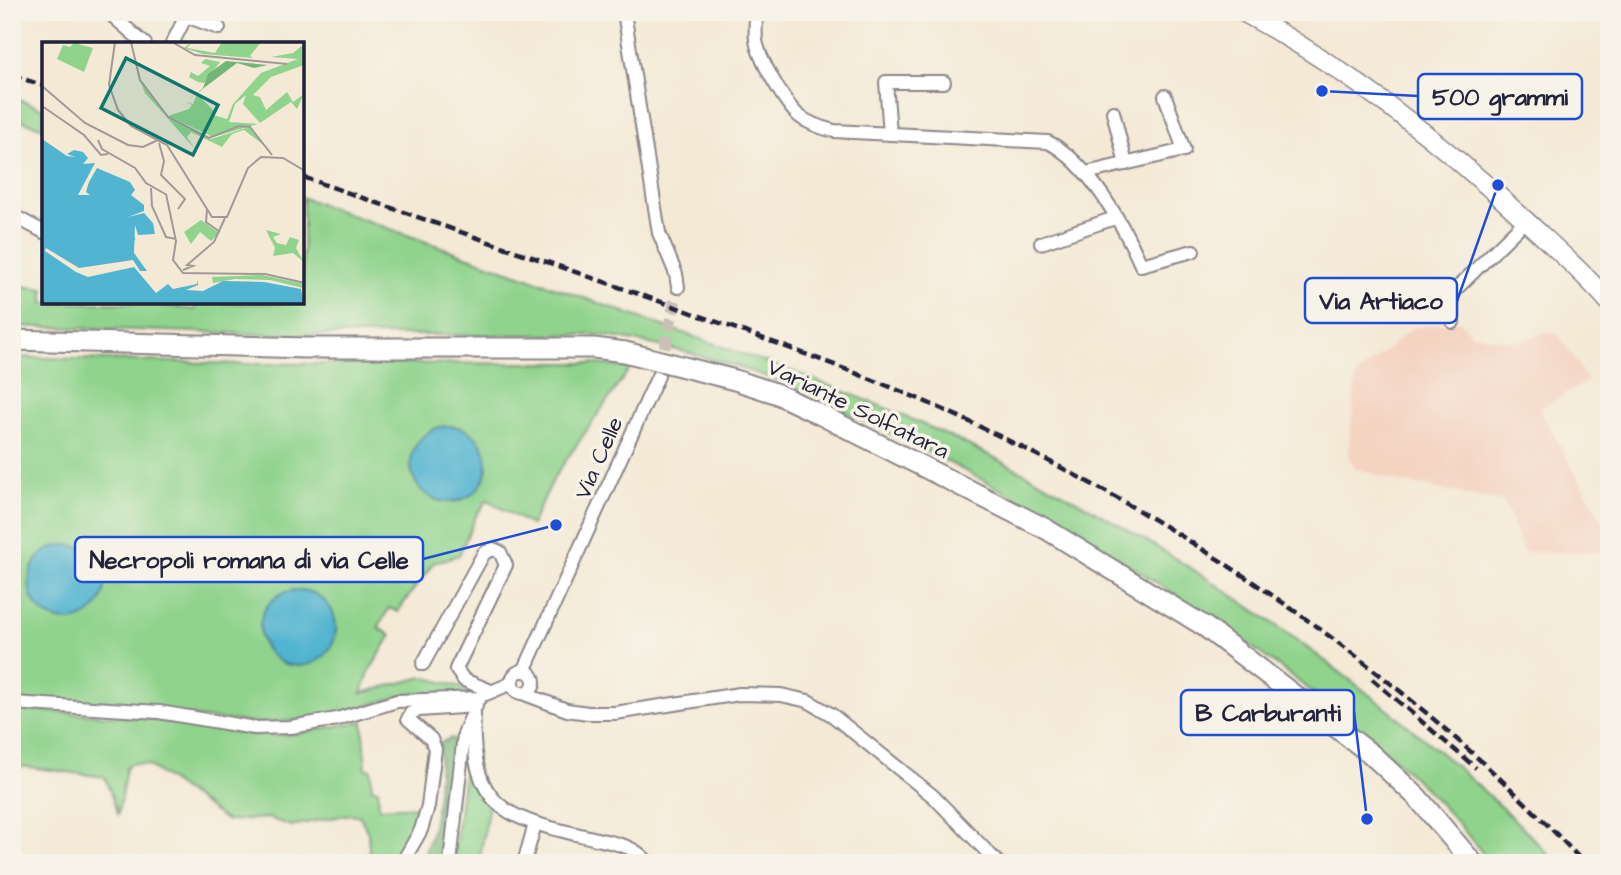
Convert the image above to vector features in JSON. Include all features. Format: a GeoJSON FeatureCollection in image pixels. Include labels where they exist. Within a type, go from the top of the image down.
{"type":"FeatureCollection","features":[{"type":"Feature","properties":{"kind":"main road"},"geometry":{"type":"LineString","coordinates":[[1243,12],[1374,96],[1439,145],[1526,220],[1609,302]]}},
{"type":"Feature","properties":{"kind":"main road","name":"Variante Solfatara"},"geometry":{"type":"LineString","coordinates":[[12,340],[306,348],[594,348],[625,352],[736,380],[806,408],[1046,529],[1204,626],[1371,754],[1417,797],[1473,863]]}},
{"type":"Feature","properties":{"kind":"street"},"geometry":{"type":"LineString","coordinates":[[108,12],[143,42]]}},
{"type":"Feature","properties":{"kind":"street"},"geometry":{"type":"LineString","coordinates":[[624,12],[659,233],[676,274],[678,286]]}},
{"type":"Feature","properties":{"kind":"street"},"geometry":{"type":"LineString","coordinates":[[756,12],[756,40],[760,52],[798,115],[817,126],[834,131],[1048,142],[1059,148],[1086,173],[1115,218],[1140,265],[1193,251]]}},
{"type":"Feature","properties":{"kind":"street"},"geometry":{"type":"LineString","coordinates":[[173,42],[181,14],[219,28]]}},
{"type":"Feature","properties":{"kind":"street"},"geometry":{"type":"LineString","coordinates":[[890,134],[886,82],[944,82]]}},
{"type":"Feature","properties":{"kind":"street"},"geometry":{"type":"LineString","coordinates":[[1086,173],[1184,150],[1165,96]]}},
{"type":"Feature","properties":{"kind":"street"},"geometry":{"type":"LineString","coordinates":[[1113,112],[1126,164]]}},
{"type":"Feature","properties":{"kind":"street"},"geometry":{"type":"LineString","coordinates":[[12,215],[42,231]]}},
{"type":"Feature","properties":{"kind":"street"},"geometry":{"type":"LineString","coordinates":[[1041,243],[1115,218]]}},
{"type":"Feature","properties":{"kind":"street"},"geometry":{"type":"LineString","coordinates":[[1453,322],[1451,293],[1526,220]]}},
{"type":"Feature","properties":{"kind":"street","name":"Via Celle"},"geometry":{"type":"LineString","coordinates":[[512,683],[514,675],[524,671],[658,376]]}},
{"type":"Feature","properties":{"kind":"street"},"geometry":{"type":"LineString","coordinates":[[423,664],[484,553],[493,549],[500,552],[506,565],[456,669],[480,702],[477,756],[486,792],[497,804],[535,824],[630,847],[648,863]]}},
{"type":"Feature","properties":{"kind":"street","name":"Via Celle"},"geometry":{"type":"LineString","coordinates":[[522,693],[530,691],[534,684],[531,674],[524,671]]}},
{"type":"Feature","properties":{"kind":"street"},"geometry":{"type":"LineString","coordinates":[[402,863],[414,847],[425,818],[435,749],[431,739],[408,719],[419,710],[480,702],[512,683],[516,691],[567,710],[587,713],[615,713],[740,694],[781,695],[808,701],[832,715],[933,796],[998,863]]}},
{"type":"Feature","properties":{"kind":"street"},"geometry":{"type":"LineString","coordinates":[[12,703],[159,712],[254,728],[291,727],[337,719],[397,701],[480,702]]}},
{"type":"Feature","properties":{"kind":"street"},"geometry":{"type":"LineString","coordinates":[[450,863],[464,734],[480,702]]}},
{"type":"Feature","properties":{"kind":"street"},"geometry":{"type":"LineString","coordinates":[[524,863],[535,824]]}},
{"type":"Feature","properties":{"kind":"shaded area"},"geometry":{"type":"Polygon","coordinates":[[[1460,321],[1471,334],[1516,342],[1547,332],[1559,335],[1588,381],[1539,409],[1609,532],[1609,552],[1524,552],[1504,502],[1396,481],[1355,468],[1348,456],[1356,376],[1412,328],[1460,321]]]}},
{"type":"Feature","properties":{"kind":"green space"},"geometry":{"type":"Polygon","coordinates":[[[12,97],[42,108],[42,127],[12,117],[12,97]]]}},
{"type":"Feature","properties":{"kind":"green space"},"geometry":{"type":"Polygon","coordinates":[[[304,198],[843,391],[913,420],[1031,476],[1199,573],[1306,647],[1384,706],[1486,793],[1557,863],[1490,863],[1423,786],[1374,741],[1294,678],[1202,613],[1107,551],[1012,496],[792,386],[673,349],[599,335],[292,335],[12,326],[12,285],[42,289],[42,304],[150,304],[195,310],[196,304],[304,304],[304,198]]]}},
{"type":"Feature","properties":{"kind":"green space"},"geometry":{"type":"Polygon","coordinates":[[[12,357],[241,364],[590,363],[630,368],[555,476],[531,525],[487,500],[476,516],[459,555],[433,563],[398,612],[389,608],[378,628],[391,635],[369,672],[362,693],[423,677],[478,691],[479,695],[409,694],[318,719],[256,723],[12,700],[12,357]]]}},
{"type":"Feature","properties":{"kind":"green space"},"geometry":{"type":"Polygon","coordinates":[[[12,709],[144,718],[254,735],[290,735],[363,721],[366,769],[371,769],[372,789],[378,789],[379,808],[420,806],[408,843],[397,863],[370,863],[368,833],[360,816],[351,814],[291,826],[268,818],[227,821],[148,765],[132,763],[126,768],[118,815],[105,777],[12,765],[12,709]]]}},
{"type":"Feature","properties":{"kind":"green space"},"geometry":{"type":"Polygon","coordinates":[[[469,729],[483,800],[489,804],[479,863],[453,863],[469,729]]]}},
{"type":"Feature","properties":{"kind":"green space"},"geometry":{"type":"Polygon","coordinates":[[[452,738],[458,743],[442,863],[420,863],[434,820],[440,743],[452,738]]]}},
{"type":"Feature","properties":{"kind":"water"},"geometry":{"type":"Polygon","coordinates":[[[449,426],[463,429],[476,437],[484,450],[487,464],[484,478],[476,491],[463,499],[449,502],[435,499],[422,491],[414,478],[411,464],[414,450],[422,437],[435,429],[449,426]]]}},
{"type":"Feature","properties":{"kind":"water"},"geometry":{"type":"Polygon","coordinates":[[[67,545],[82,548],[94,556],[102,568],[105,583],[102,598],[94,610],[82,618],[67,621],[52,618],[40,610],[32,598],[29,583],[32,568],[40,556],[52,548],[67,545]]]}},
{"type":"Feature","properties":{"kind":"water"},"geometry":{"type":"Polygon","coordinates":[[[298,590],[313,593],[325,601],[333,613],[336,628],[333,643],[325,655],[313,663],[298,666],[283,663],[271,655],[263,643],[260,628],[263,613],[271,601],[283,593],[298,590]]]}},
{"type":"Feature","properties":{"kind":"tunnel"},"geometry":{"type":"LineString","coordinates":[[661,365],[678,287]]}},
{"type":"Feature","properties":{"kind":"railway"},"geometry":{"type":"LineString","coordinates":[[12,75],[42,85]]}},
{"type":"Feature","properties":{"kind":"railway"},"geometry":{"type":"LineString","coordinates":[[304,177],[687,311],[879,382],[1031,452],[1119,499],[1285,604],[1365,663],[1441,726],[1514,792],[1584,863]]}},
{"type":"Feature","properties":{"kind":"railway"},"geometry":{"type":"LineString","coordinates":[[1372,679],[1476,768]]}},
{"type":"Feature","properties":{"kind":"place","name":"500 grammi"},"geometry":{"type":"Point","coordinates":[1322,91]}},
{"type":"Feature","properties":{"kind":"place","name":"Via Artiaco"},"geometry":{"type":"Point","coordinates":[1498,185]}},
{"type":"Feature","properties":{"kind":"place","name":"Necropoli romana di via Celle"},"geometry":{"type":"Point","coordinates":[556,525]}},
{"type":"Feature","properties":{"kind":"place","name":"B Carburanti"},"geometry":{"type":"Point","coordinates":[1367,819]}}]}
